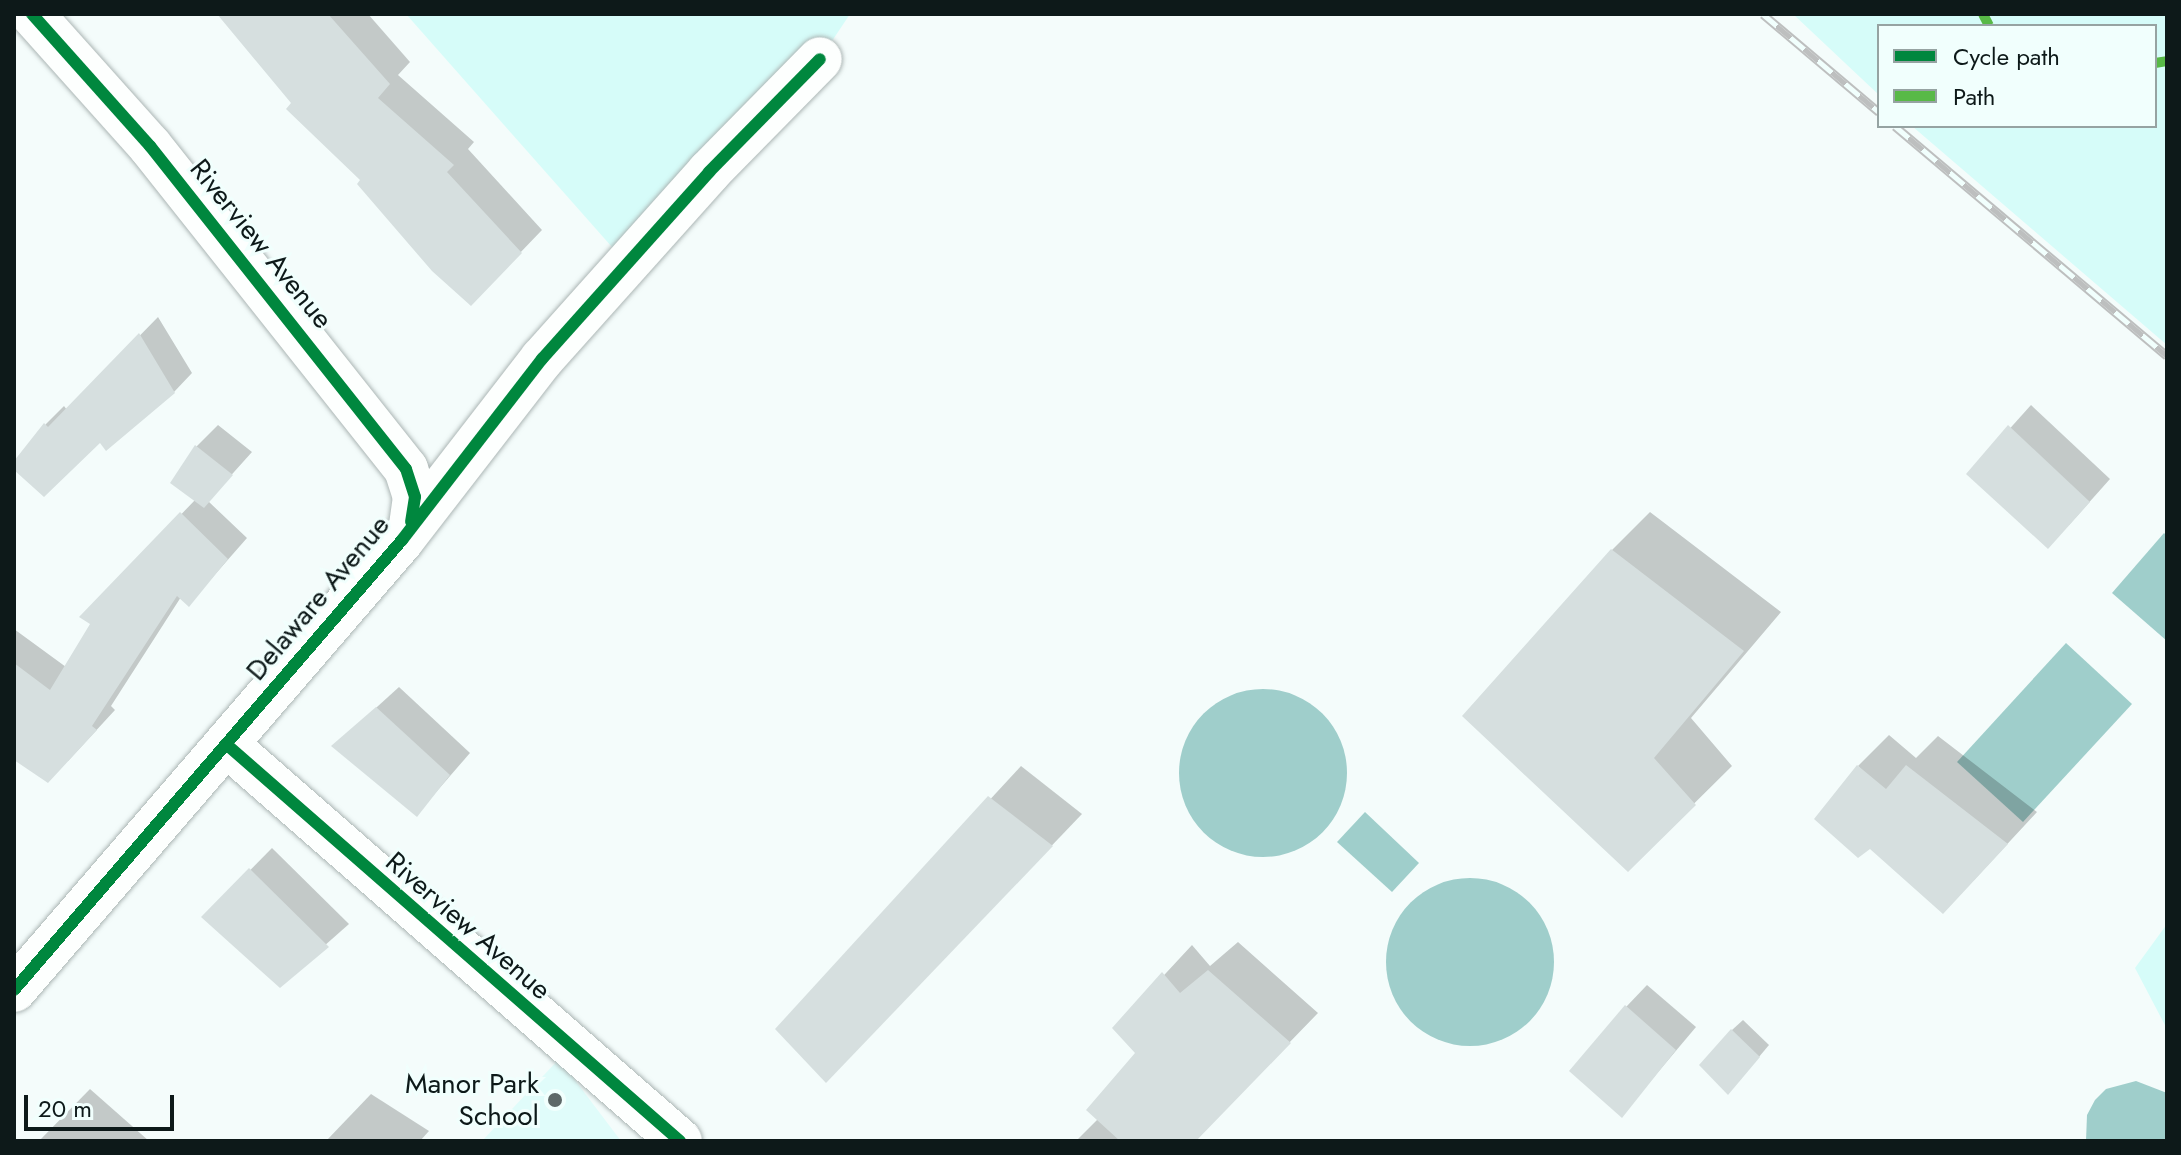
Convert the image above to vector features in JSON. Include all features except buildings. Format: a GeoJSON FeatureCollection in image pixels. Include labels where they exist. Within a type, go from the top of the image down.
{"type":"FeatureCollection","features":[{"type":"Feature","properties":{"kind":"street","name":"Riverview Avenue"},"geometry":{"type":"LineString","coordinates":[[32,14],[150,146],[406,469],[415,497],[411,524]]}},
{"type":"Feature","properties":{"kind":"street","name":"Delaware Avenue"},"geometry":{"type":"LineString","coordinates":[[14,990],[411,524],[542,359],[709,172],[820,59]]}},
{"type":"Feature","properties":{"kind":"street","name":"Riverview Avenue"},"geometry":{"type":"LineString","coordinates":[[226,744],[680,1141]]}},
{"type":"Feature","properties":{"kind":"shaded area"},"geometry":{"type":"Polygon","coordinates":[[[406,14],[850,14],[820,59],[627,264],[406,14]]]}},
{"type":"Feature","properties":{"kind":"shaded area"},"geometry":{"type":"Polygon","coordinates":[[[1793,14],[2167,14],[2167,345],[1914,128],[2157,128],[2157,24],[1877,24],[1877,93],[1793,14]]]}},
{"type":"Feature","properties":{"kind":"shaded area"},"geometry":{"type":"Polygon","coordinates":[[[2164,533],[2167,536],[2167,641],[2112,593],[2164,533]]]}},
{"type":"Feature","properties":{"kind":"shaded area"},"geometry":{"type":"Polygon","coordinates":[[[2066,643],[2132,704],[2023,822],[1957,762],[2066,643]]]}},
{"type":"Feature","properties":{"kind":"shaded area"},"geometry":{"type":"Polygon","coordinates":[[[1263,689],[1295,695],[1322,714],[1341,741],[1347,773],[1341,805],[1322,832],[1295,851],[1263,857],[1231,851],[1204,832],[1185,805],[1179,773],[1185,741],[1204,714],[1231,695],[1263,689]]]}},
{"type":"Feature","properties":{"kind":"shaded area"},"geometry":{"type":"Polygon","coordinates":[[[1365,812],[1419,863],[1392,892],[1337,842],[1365,812]]]}},
{"type":"Feature","properties":{"kind":"shaded area"},"geometry":{"type":"Polygon","coordinates":[[[1470,878],[1502,884],[1529,903],[1548,930],[1554,962],[1548,994],[1529,1021],[1502,1040],[1470,1046],[1438,1040],[1411,1021],[1392,994],[1386,962],[1392,930],[1411,903],[1438,884],[1470,878]]]}},
{"type":"Feature","properties":{"kind":"shaded area"},"geometry":{"type":"Polygon","coordinates":[[[2167,924],[2167,1029],[2135,968],[2167,924]]]}},
{"type":"Feature","properties":{"kind":"shaded area","name":"Manor Park School"},"geometry":{"type":"Polygon","coordinates":[[[559,1059],[621,1141],[482,1141],[559,1059]]]}},
{"type":"Feature","properties":{"kind":"shaded area"},"geometry":{"type":"Polygon","coordinates":[[[2136,1081],[2167,1093],[2167,1141],[2086,1141],[2087,1115],[2095,1100],[2106,1089],[2136,1081]]]}},
{"type":"Feature","properties":{"kind":"railway"},"geometry":{"type":"LineString","coordinates":[[1763,14],[1877,110]]}},
{"type":"Feature","properties":{"kind":"railway"},"geometry":{"type":"LineString","coordinates":[[1897,128],[2167,356]]}},
{"type":"Feature","properties":{"kind":"marked path"},"geometry":{"type":"LineString","coordinates":[[1983,14],[1988,24]]}},
{"type":"Feature","properties":{"kind":"marked path"},"geometry":{"type":"LineString","coordinates":[[2157,63],[2167,61]]}},
{"type":"Feature","properties":{"kind":"cycle path"},"geometry":{"type":"LineString","coordinates":[[32,14],[150,146],[406,469],[415,497],[411,522]]}},
{"type":"Feature","properties":{"kind":"cycle path"},"geometry":{"type":"LineString","coordinates":[[14,990],[402,540],[542,359],[709,172],[820,59]]}},
{"type":"Feature","properties":{"kind":"cycle path"},"geometry":{"type":"LineString","coordinates":[[226,744],[680,1141]]}},
{"type":"Feature","properties":{"kind":"place","name":"Manor Park School"},"geometry":{"type":"Point","coordinates":[555,1100]}}]}
